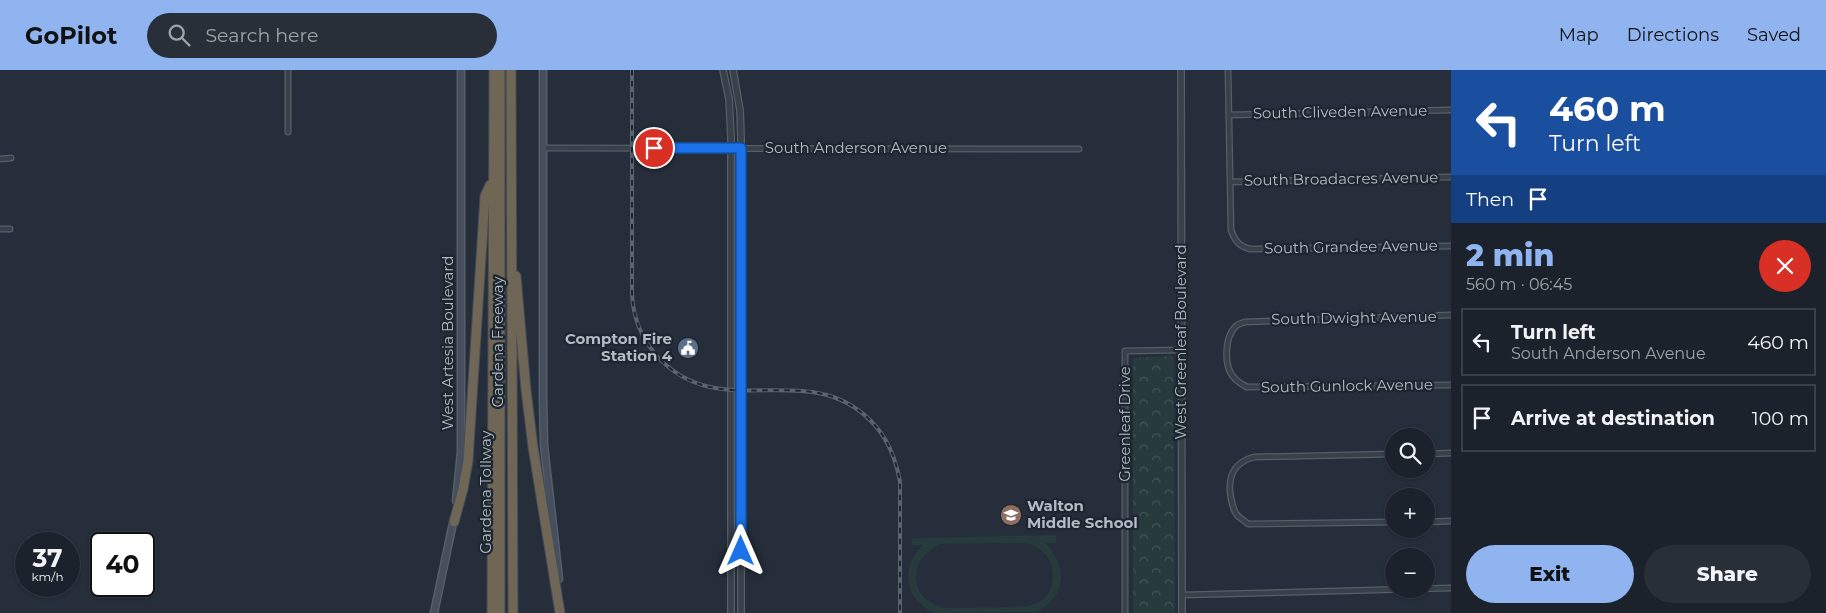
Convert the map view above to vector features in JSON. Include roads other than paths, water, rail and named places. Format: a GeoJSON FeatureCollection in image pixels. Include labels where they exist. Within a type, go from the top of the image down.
{"type":"FeatureCollection","features":[{"type":"Feature","properties":{"kind":"highway","name":"Gardena Freeway"},"geometry":{"type":"LineString","coordinates":[[492,70],[494,109],[492,180],[492,613]]}},
{"type":"Feature","properties":{"kind":"highway","name":"Gardena Tollway"},"geometry":{"type":"LineString","coordinates":[[500,70],[500,613]]}},
{"type":"Feature","properties":{"kind":"highway","name":"Gardena Tollway"},"geometry":{"type":"LineString","coordinates":[[505,613],[506,70]]}},
{"type":"Feature","properties":{"kind":"highway","name":"Gardena Freeway"},"geometry":{"type":"LineString","coordinates":[[511,70],[512,613]]}},
{"type":"Feature","properties":{"kind":"highway"},"geometry":{"type":"LineString","coordinates":[[511,114],[515,70]]}},
{"type":"Feature","properties":{"kind":"highway"},"geometry":{"type":"LineString","coordinates":[[454,522],[468,461],[485,196],[492,180]]}},
{"type":"Feature","properties":{"kind":"highway"},"geometry":{"type":"LineString","coordinates":[[511,203],[526,390],[533,446],[561,613]]}},
{"type":"Feature","properties":{"kind":"main road","name":"West Artesia Boulevard"},"geometry":{"type":"LineString","coordinates":[[434,613],[454,522],[461,452],[461,70]]}},
{"type":"Feature","properties":{"kind":"main road"},"geometry":{"type":"LineString","coordinates":[[543,70],[542,397],[544,440],[561,613]]}},
{"type":"Feature","properties":{"kind":"street"},"geometry":{"type":"LineString","coordinates":[[288,70],[288,132]]}},
{"type":"Feature","properties":{"kind":"street"},"geometry":{"type":"LineString","coordinates":[[723,70],[729,99],[731,148],[732,613]]}},
{"type":"Feature","properties":{"kind":"street"},"geometry":{"type":"LineString","coordinates":[[733,70],[740,110],[741,148],[741,613]]}},
{"type":"Feature","properties":{"kind":"street","name":"West Greenleaf Boulevard"},"geometry":{"type":"LineString","coordinates":[[1181,70],[1182,613]]}},
{"type":"Feature","properties":{"kind":"street"},"geometry":{"type":"LineString","coordinates":[[1228,70],[1230,182]]}},
{"type":"Feature","properties":{"kind":"street","name":"South Cliveden Avenue"},"geometry":{"type":"LineString","coordinates":[[1229,114],[1451,110]]}},
{"type":"Feature","properties":{"kind":"street","name":"South Anderson Avenue"},"geometry":{"type":"LineString","coordinates":[[543,148],[1079,149]]}},
{"type":"Feature","properties":{"kind":"street"},"geometry":{"type":"LineString","coordinates":[[0,159],[11,158]]}},
{"type":"Feature","properties":{"kind":"street","name":"South Broadacres Avenue"},"geometry":{"type":"LineString","coordinates":[[1230,182],[1451,176]]}},
{"type":"Feature","properties":{"kind":"street","name":"South Grandee Avenue"},"geometry":{"type":"LineString","coordinates":[[1230,182],[1231,230],[1235,240],[1242,246],[1250,249],[1451,246]]}},
{"type":"Feature","properties":{"kind":"street"},"geometry":{"type":"LineString","coordinates":[[0,229],[10,229]]}},
{"type":"Feature","properties":{"kind":"street","name":"South Dwight Avenue"},"geometry":{"type":"LineString","coordinates":[[1256,320],[1451,315]]}},
{"type":"Feature","properties":{"kind":"street","name":"South Gunlock Avenue"},"geometry":{"type":"LineString","coordinates":[[1256,320],[1236,326],[1229,336],[1227,364],[1230,374],[1247,387],[1451,385]]}},
{"type":"Feature","properties":{"kind":"street","name":"Greenleaf Drive"},"geometry":{"type":"LineString","coordinates":[[1125,613],[1125,351],[1181,350]]}},
{"type":"Feature","properties":{"kind":"street"},"geometry":{"type":"LineString","coordinates":[[1435,454],[1451,453]]}},
{"type":"Feature","properties":{"kind":"street"},"geometry":{"type":"LineString","coordinates":[[1385,454],[1254,457],[1244,460],[1236,467],[1231,476],[1229,489],[1232,507],[1237,516],[1248,524],[1385,522]]}},
{"type":"Feature","properties":{"kind":"street"},"geometry":{"type":"LineString","coordinates":[[1435,522],[1451,521]]}},
{"type":"Feature","properties":{"kind":"street"},"geometry":{"type":"LineString","coordinates":[[1182,595],[1451,588]]}},
{"type":"Feature","properties":{"kind":"railway"},"geometry":{"type":"LineString","coordinates":[[632,70],[632,294],[636,319],[643,335],[657,356],[682,376],[708,387],[736,390],[792,390],[819,393],[846,402],[871,421],[882,434],[890,449],[900,482],[900,613]]}},
{"type":"Feature","properties":{"kind":"place","name":"Compton Fire Station 4"},"geometry":{"type":"Point","coordinates":[688,348]}},
{"type":"Feature","properties":{"kind":"place","name":"Walton Middle School"},"geometry":{"type":"Point","coordinates":[1011,515]}}]}
